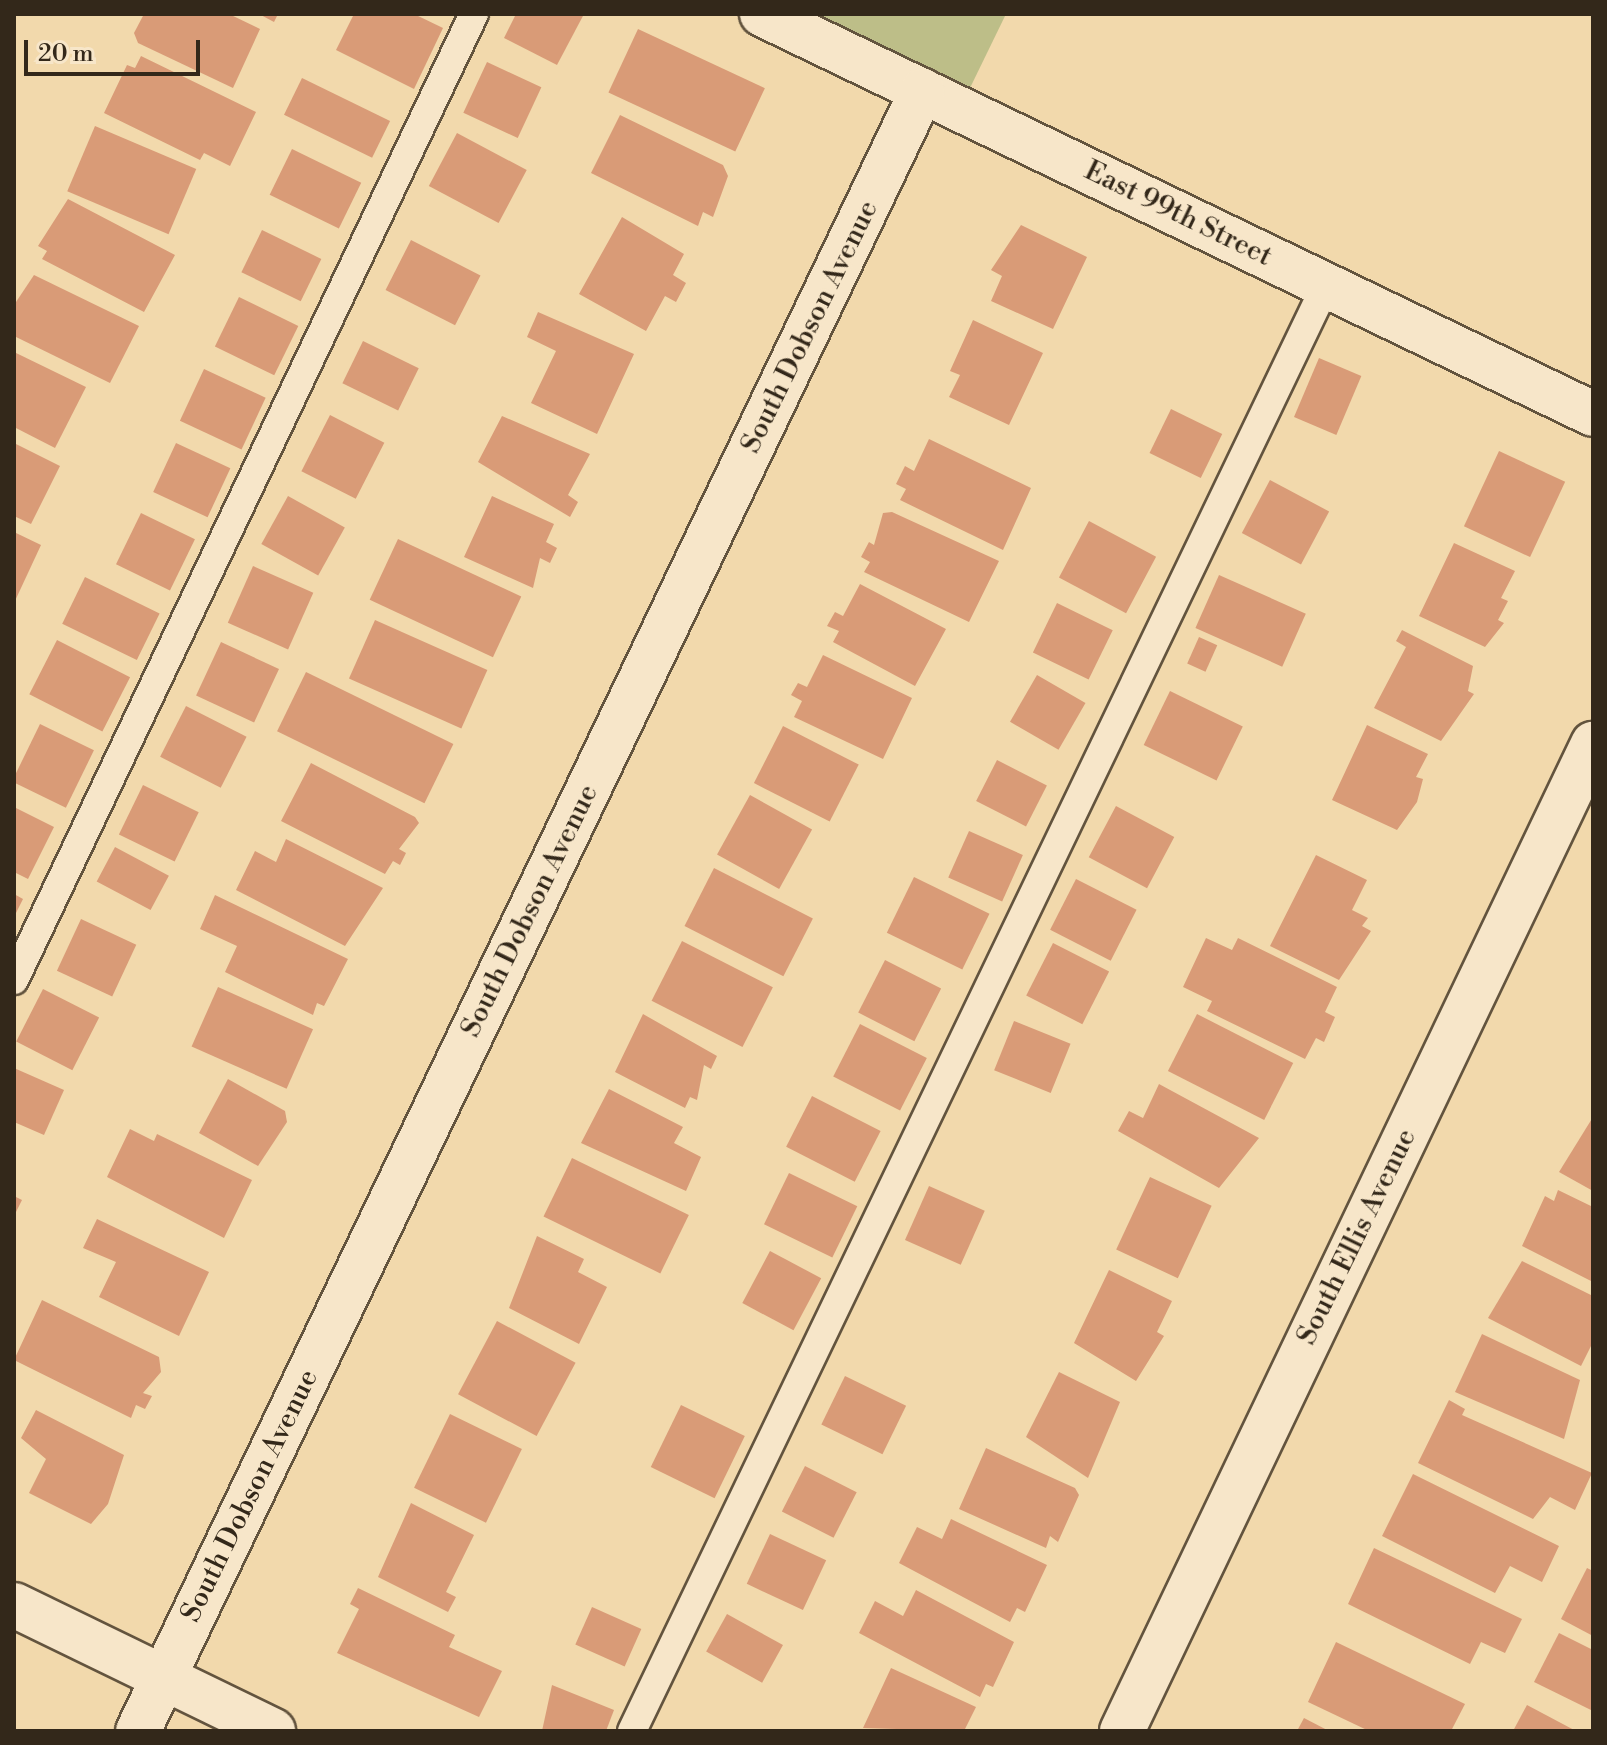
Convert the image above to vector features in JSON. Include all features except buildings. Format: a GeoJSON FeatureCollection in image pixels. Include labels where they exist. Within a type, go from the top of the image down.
{"type":"FeatureCollection","features":[{"type":"Feature","properties":{"kind":"street","name":"East 99th Street"},"geometry":{"type":"LineString","coordinates":[[762,14],[1593,414]]}},
{"type":"Feature","properties":{"kind":"street","name":"South Dobson Avenue"},"geometry":{"type":"LineString","coordinates":[[138,1731],[922,91]]}},
{"type":"Feature","properties":{"kind":"street","name":"South Ellis Avenue"},"geometry":{"type":"LineString","coordinates":[[1122,1731],[1593,744]]}},
{"type":"Feature","properties":{"kind":"street"},"geometry":{"type":"LineString","coordinates":[[14,1605],[273,1731]]}},
{"type":"Feature","properties":{"kind":"lane"},"geometry":{"type":"LineString","coordinates":[[14,980],[474,14]]}},
{"type":"Feature","properties":{"kind":"lane"},"geometry":{"type":"LineString","coordinates":[[632,1731],[1326,285]]}},
{"type":"Feature","properties":{"kind":"green space"},"geometry":{"type":"Polygon","coordinates":[[[814,14],[1006,14],[969,90],[814,14]]]}}]}
